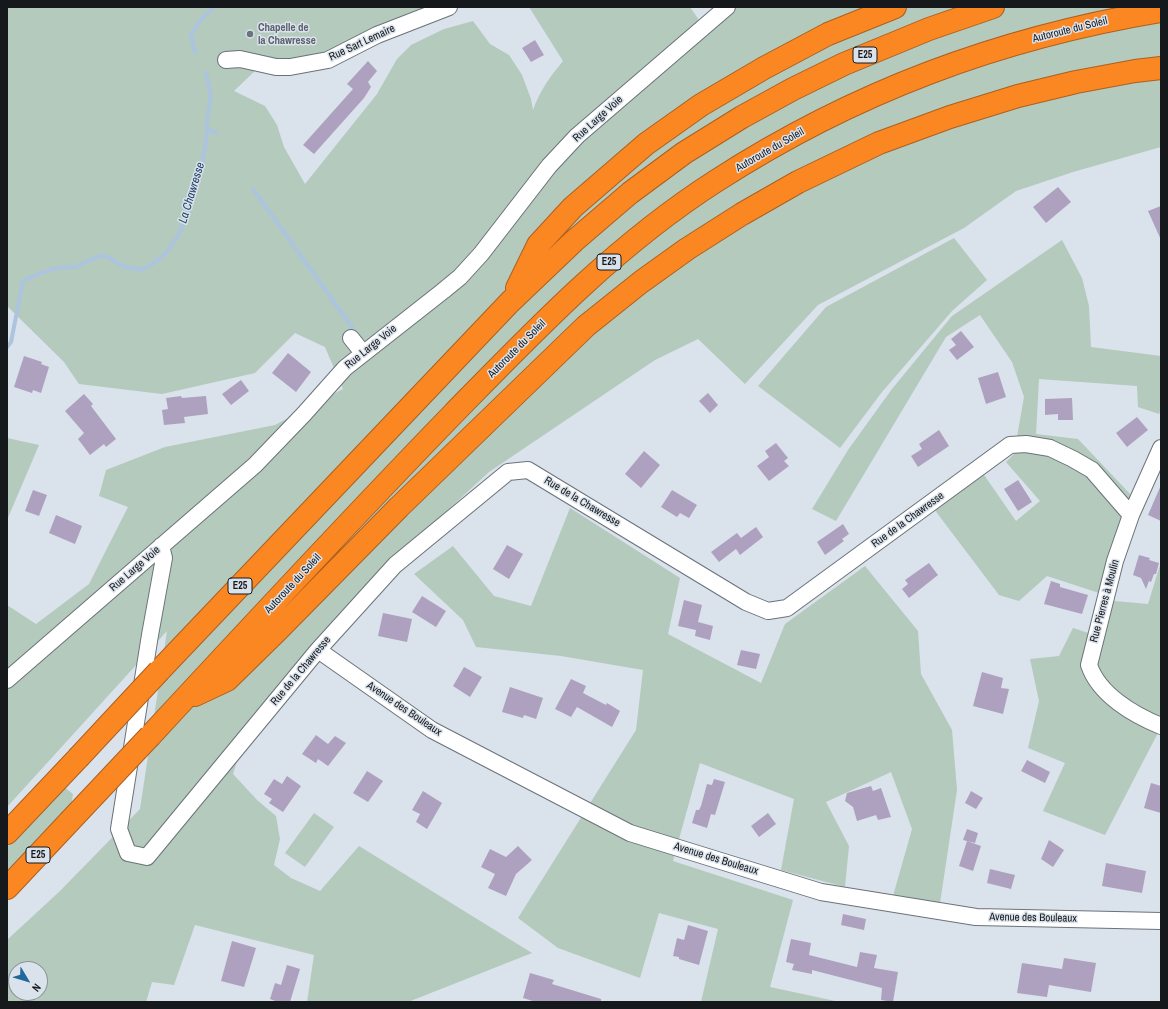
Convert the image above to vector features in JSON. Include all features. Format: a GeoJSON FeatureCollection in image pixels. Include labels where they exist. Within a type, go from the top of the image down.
{"type":"FeatureCollection","features":[{"type":"Feature","properties":{"kind":"highway"},"geometry":{"type":"LineString","coordinates":[[510,302],[538,245],[573,207],[646,144],[700,105],[764,68],[828,34],[895,7]]}},
{"type":"Feature","properties":{"kind":"highway","name":"E25"},"geometry":{"type":"LineString","coordinates":[[7,833],[510,302],[574,241],[630,193],[684,153],[742,117],[844,64],[929,29],[993,7]]}},
{"type":"Feature","properties":{"kind":"highway","name":"Autoroute du Soleil"},"geometry":{"type":"LineString","coordinates":[[7,888],[421,447],[525,340],[587,280],[647,230],[708,186],[775,145],[831,115],[899,84],[976,55],[1052,33],[1118,18],[1161,11]]}},
{"type":"Feature","properties":{"kind":"highway"},"geometry":{"type":"LineString","coordinates":[[182,702],[227,680],[399,507],[586,326],[641,282],[687,249],[742,214],[798,182],[878,144],[950,116],[1018,96],[1076,82],[1135,71],[1161,68]]}},
{"type":"Feature","properties":{"kind":"street","name":"Rue Sart Lemaire"},"geometry":{"type":"LineString","coordinates":[[226,60],[240,59],[276,67],[290,67],[328,60],[377,35],[449,7]]}},
{"type":"Feature","properties":{"kind":"street","name":"Rue Large Voie"},"geometry":{"type":"LineString","coordinates":[[7,680],[255,465],[304,414],[345,368],[460,277],[481,254],[549,166],[577,136],[727,7]]}},
{"type":"Feature","properties":{"kind":"street"},"geometry":{"type":"LineString","coordinates":[[351,338],[364,353]]}},
{"type":"Feature","properties":{"kind":"street","name":"Rue de la Chawresse"},"geometry":{"type":"LineString","coordinates":[[161,546],[164,558],[119,829],[128,853],[147,857],[318,650],[395,565],[508,472],[528,470],[746,602],[768,611],[787,608],[1010,445],[1026,444],[1050,448],[1073,459],[1092,470],[1131,515]]}},
{"type":"Feature","properties":{"kind":"street","name":"Rue Pierres à Moulin"},"geometry":{"type":"LineString","coordinates":[[1161,448],[1131,515],[1115,561],[1089,665],[1092,675],[1103,688],[1123,706],[1139,716],[1161,726]]}},
{"type":"Feature","properties":{"kind":"street","name":"Avenue des Bouleaux"},"geometry":{"type":"LineString","coordinates":[[318,650],[432,730],[630,832],[820,892],[976,917],[1161,921]]}},
{"type":"Feature","properties":{"kind":"green space"},"geometry":{"type":"Polygon","coordinates":[[[7,7],[439,7],[344,49],[258,68],[234,91],[265,106],[277,125],[284,147],[305,184],[377,94],[397,59],[411,45],[444,29],[473,21],[490,44],[509,55],[522,75],[531,99],[533,110],[546,84],[563,61],[529,7],[690,7],[701,23],[559,162],[661,69],[737,7],[1161,7],[1161,147],[1073,172],[1016,191],[964,228],[818,305],[745,384],[698,339],[655,360],[489,472],[387,566],[251,717],[233,774],[257,800],[276,816],[280,839],[274,865],[291,878],[320,891],[359,846],[532,953],[408,1002],[307,1002],[314,955],[195,925],[174,985],[152,982],[146,1002],[7,1002],[7,940],[60,891],[140,809],[167,631],[7,807],[7,605],[36,624],[89,584],[128,507],[99,496],[106,470],[165,447],[275,425],[343,389],[325,347],[295,333],[255,373],[162,394],[79,384],[64,362],[7,306],[7,7]]]}},
{"type":"Feature","properties":{"kind":"green space"},"geometry":{"type":"Polygon","coordinates":[[[954,238],[987,280],[952,311],[882,392],[840,448],[758,386],[826,307],[954,238]]]}},
{"type":"Feature","properties":{"kind":"green space"},"geometry":{"type":"Polygon","coordinates":[[[1062,240],[1082,278],[1089,306],[1091,347],[1161,356],[1161,410],[1159,414],[1138,407],[1137,386],[1039,379],[1036,434],[1078,439],[1131,495],[1099,593],[1047,576],[1019,601],[999,595],[934,509],[982,472],[1016,521],[1040,501],[1006,462],[1014,454],[1024,397],[1012,362],[980,315],[946,337],[836,521],[812,509],[848,450],[892,389],[952,316],[1062,240]]]}},
{"type":"Feature","properties":{"kind":"green space"},"geometry":{"type":"Polygon","coordinates":[[[7,438],[39,445],[7,520],[7,438]]]}},
{"type":"Feature","properties":{"kind":"green space"},"geometry":{"type":"Polygon","coordinates":[[[570,508],[680,578],[668,634],[761,683],[785,624],[865,566],[918,631],[921,674],[952,730],[957,790],[940,903],[893,896],[912,829],[891,772],[826,802],[849,846],[845,887],[781,870],[794,799],[700,763],[673,861],[793,900],[770,987],[840,1002],[701,1002],[718,929],[659,913],[640,978],[558,948],[518,918],[636,730],[643,670],[561,656],[476,647],[463,620],[414,574],[453,546],[494,596],[531,606],[570,508]]]}},
{"type":"Feature","properties":{"kind":"green space"},"geometry":{"type":"Polygon","coordinates":[[[1161,562],[1161,727],[1105,835],[1043,811],[1065,763],[1028,748],[1039,701],[1030,659],[1059,656],[1073,628],[1104,638],[1114,601],[1148,604],[1161,562]]]}},
{"type":"Feature","properties":{"kind":"green space"},"geometry":{"type":"Polygon","coordinates":[[[64,787],[73,794],[71,807],[7,875],[7,847],[64,787]]]}},
{"type":"Feature","properties":{"kind":"green space"},"geometry":{"type":"Polygon","coordinates":[[[314,813],[334,827],[305,867],[285,853],[314,813]]]}},
{"type":"Feature","properties":{"kind":"building"},"geometry":{"type":"Polygon","coordinates":[[[535,40],[544,55],[531,62],[522,48],[535,40]]]}},
{"type":"Feature","properties":{"kind":"building"},"geometry":{"type":"Polygon","coordinates":[[[368,61],[377,71],[368,82],[371,87],[364,98],[314,154],[303,145],[353,89],[347,84],[368,61]]]}},
{"type":"Feature","properties":{"kind":"building"},"geometry":{"type":"Polygon","coordinates":[[[1058,187],[1071,202],[1046,223],[1033,207],[1058,187]]]}},
{"type":"Feature","properties":{"kind":"building"},"geometry":{"type":"Polygon","coordinates":[[[1161,206],[1161,240],[1148,211],[1161,206]]]}},
{"type":"Feature","properties":{"kind":"building"},"geometry":{"type":"Polygon","coordinates":[[[961,331],[974,347],[957,360],[949,350],[956,345],[951,339],[961,331]]]}},
{"type":"Feature","properties":{"kind":"building"},"geometry":{"type":"Polygon","coordinates":[[[288,353],[311,372],[296,392],[272,373],[288,353]]]}},
{"type":"Feature","properties":{"kind":"building"},"geometry":{"type":"Polygon","coordinates":[[[24,356],[42,362],[41,364],[49,367],[41,393],[33,390],[32,393],[14,387],[24,356]]]}},
{"type":"Feature","properties":{"kind":"building"},"geometry":{"type":"Polygon","coordinates":[[[998,372],[1006,397],[986,404],[978,378],[998,372]]]}},
{"type":"Feature","properties":{"kind":"building"},"geometry":{"type":"Polygon","coordinates":[[[241,380],[249,391],[231,405],[222,394],[241,380]]]}},
{"type":"Feature","properties":{"kind":"building"},"geometry":{"type":"Polygon","coordinates":[[[708,393],[718,405],[710,413],[699,401],[708,393]]]}},
{"type":"Feature","properties":{"kind":"building"},"geometry":{"type":"Polygon","coordinates":[[[84,394],[93,404],[91,406],[116,439],[106,447],[104,444],[90,455],[78,439],[84,433],[65,411],[84,394]]]}},
{"type":"Feature","properties":{"kind":"building"},"geometry":{"type":"Polygon","coordinates":[[[181,396],[182,398],[206,396],[208,414],[184,417],[185,423],[164,425],[162,410],[168,409],[166,398],[181,396]]]}},
{"type":"Feature","properties":{"kind":"building"},"geometry":{"type":"Polygon","coordinates":[[[1072,398],[1073,420],[1058,420],[1058,414],[1045,415],[1045,399],[1072,398]]]}},
{"type":"Feature","properties":{"kind":"building"},"geometry":{"type":"Polygon","coordinates":[[[1137,417],[1148,430],[1127,447],[1116,433],[1137,417]]]}},
{"type":"Feature","properties":{"kind":"building"},"geometry":{"type":"Polygon","coordinates":[[[939,430],[949,446],[918,467],[911,456],[922,449],[919,444],[939,430]]]}},
{"type":"Feature","properties":{"kind":"building"},"geometry":{"type":"Polygon","coordinates":[[[776,443],[788,458],[784,461],[789,466],[769,481],[757,466],[769,457],[765,451],[776,443]]]}},
{"type":"Feature","properties":{"kind":"building"},"geometry":{"type":"Polygon","coordinates":[[[644,451],[660,465],[641,488],[625,474],[644,451]]]}},
{"type":"Feature","properties":{"kind":"building"},"geometry":{"type":"Polygon","coordinates":[[[1018,480],[1032,502],[1018,511],[1004,489],[1018,480]]]}},
{"type":"Feature","properties":{"kind":"building"},"geometry":{"type":"Polygon","coordinates":[[[1161,485],[1161,521],[1148,515],[1161,485]]]}},
{"type":"Feature","properties":{"kind":"building"},"geometry":{"type":"Polygon","coordinates":[[[33,490],[47,495],[39,516],[25,511],[33,490]]]}},
{"type":"Feature","properties":{"kind":"building"},"geometry":{"type":"Polygon","coordinates":[[[672,490],[697,505],[689,518],[680,513],[677,517],[661,507],[672,490]]]}},
{"type":"Feature","properties":{"kind":"building"},"geometry":{"type":"Polygon","coordinates":[[[56,515],[82,526],[75,544],[49,533],[56,515]]]}},
{"type":"Feature","properties":{"kind":"building"},"geometry":{"type":"Polygon","coordinates":[[[843,524],[849,534],[842,539],[844,541],[825,555],[817,542],[843,524]]]}},
{"type":"Feature","properties":{"kind":"building"},"geometry":{"type":"Polygon","coordinates":[[[756,527],[763,537],[740,555],[736,549],[719,562],[711,552],[737,533],[741,538],[756,527]]]}},
{"type":"Feature","properties":{"kind":"building"},"geometry":{"type":"Polygon","coordinates":[[[507,545],[523,554],[509,579],[493,569],[507,545]]]}},
{"type":"Feature","properties":{"kind":"building"},"geometry":{"type":"Polygon","coordinates":[[[1139,555],[1150,558],[1149,560],[1159,563],[1156,574],[1154,574],[1151,582],[1149,581],[1146,589],[1141,578],[1133,575],[1139,555]]]}},
{"type":"Feature","properties":{"kind":"building"},"geometry":{"type":"Polygon","coordinates":[[[929,563],[938,575],[909,598],[902,589],[908,584],[905,580],[929,563]]]}},
{"type":"Feature","properties":{"kind":"building"},"geometry":{"type":"Polygon","coordinates":[[[1051,581],[1060,584],[1060,587],[1088,595],[1082,614],[1044,604],[1051,581]]]}},
{"type":"Feature","properties":{"kind":"building"},"geometry":{"type":"Polygon","coordinates":[[[422,596],[446,611],[436,627],[412,612],[422,596]]]}},
{"type":"Feature","properties":{"kind":"building"},"geometry":{"type":"Polygon","coordinates":[[[684,600],[702,605],[698,622],[713,626],[710,640],[695,636],[696,630],[678,626],[684,600]]]}},
{"type":"Feature","properties":{"kind":"building"},"geometry":{"type":"Polygon","coordinates":[[[383,613],[412,619],[407,642],[378,636],[383,613]]]}},
{"type":"Feature","properties":{"kind":"building"},"geometry":{"type":"Polygon","coordinates":[[[741,650],[760,654],[756,669],[737,665],[741,650]]]}},
{"type":"Feature","properties":{"kind":"building"},"geometry":{"type":"Polygon","coordinates":[[[464,667],[482,677],[470,697],[453,686],[464,667]]]}},
{"type":"Feature","properties":{"kind":"building"},"geometry":{"type":"Polygon","coordinates":[[[982,672],[1003,678],[1001,688],[1009,689],[1003,714],[973,706],[982,672]]]}},
{"type":"Feature","properties":{"kind":"building"},"geometry":{"type":"Polygon","coordinates":[[[571,679],[586,686],[583,693],[606,705],[607,703],[620,711],[612,727],[577,707],[571,717],[555,709],[571,679]]]}},
{"type":"Feature","properties":{"kind":"building"},"geometry":{"type":"Polygon","coordinates":[[[510,687],[543,698],[536,719],[524,715],[523,718],[502,712],[510,687]]]}},
{"type":"Feature","properties":{"kind":"building"},"geometry":{"type":"Polygon","coordinates":[[[316,735],[328,744],[335,736],[346,743],[328,766],[318,759],[316,763],[302,754],[316,735]]]}},
{"type":"Feature","properties":{"kind":"building"},"geometry":{"type":"Polygon","coordinates":[[[1027,760],[1050,772],[1045,783],[1021,771],[1027,760]]]}},
{"type":"Feature","properties":{"kind":"building"},"geometry":{"type":"Polygon","coordinates":[[[367,771],[383,781],[368,802],[353,793],[367,771]]]}},
{"type":"Feature","properties":{"kind":"building"},"geometry":{"type":"Polygon","coordinates":[[[287,776],[301,786],[283,812],[269,803],[272,799],[264,794],[274,779],[282,784],[287,776]]]}},
{"type":"Feature","properties":{"kind":"building"},"geometry":{"type":"Polygon","coordinates":[[[714,779],[725,782],[715,815],[711,814],[707,828],[692,823],[696,810],[699,810],[701,806],[707,784],[712,785],[714,779]]]}},
{"type":"Feature","properties":{"kind":"building"},"geometry":{"type":"Polygon","coordinates":[[[1151,783],[1161,786],[1161,813],[1144,808],[1151,783]]]}},
{"type":"Feature","properties":{"kind":"building"},"geometry":{"type":"Polygon","coordinates":[[[871,786],[873,791],[881,788],[891,817],[878,820],[876,815],[857,821],[853,807],[845,801],[847,793],[871,786]]]}},
{"type":"Feature","properties":{"kind":"building"},"geometry":{"type":"Polygon","coordinates":[[[423,791],[442,803],[427,829],[416,822],[420,814],[412,810],[423,791]]]}},
{"type":"Feature","properties":{"kind":"building"},"geometry":{"type":"Polygon","coordinates":[[[971,791],[983,798],[976,809],[965,803],[971,791]]]}},
{"type":"Feature","properties":{"kind":"building"},"geometry":{"type":"Polygon","coordinates":[[[768,813],[776,824],[759,837],[751,826],[768,813]]]}},
{"type":"Feature","properties":{"kind":"building"},"geometry":{"type":"Polygon","coordinates":[[[967,829],[978,833],[975,843],[963,840],[967,829]]]}},
{"type":"Feature","properties":{"kind":"building"},"geometry":{"type":"Polygon","coordinates":[[[1049,840],[1064,850],[1053,867],[1041,859],[1049,840]]]}},
{"type":"Feature","properties":{"kind":"building"},"geometry":{"type":"Polygon","coordinates":[[[967,841],[981,846],[973,871],[959,866],[967,841]]]}},
{"type":"Feature","properties":{"kind":"building"},"geometry":{"type":"Polygon","coordinates":[[[518,846],[532,860],[516,874],[506,896],[488,888],[495,874],[481,867],[490,849],[506,857],[518,846]]]}},
{"type":"Feature","properties":{"kind":"building"},"geometry":{"type":"Polygon","coordinates":[[[1106,863],[1146,871],[1142,893],[1102,886],[1106,863]]]}},
{"type":"Feature","properties":{"kind":"building"},"geometry":{"type":"Polygon","coordinates":[[[990,869],[1015,875],[1011,889],[987,883],[990,869]]]}},
{"type":"Feature","properties":{"kind":"building"},"geometry":{"type":"Polygon","coordinates":[[[843,914],[866,919],[864,930],[841,925],[843,914]]]}},
{"type":"Feature","properties":{"kind":"building"},"geometry":{"type":"Polygon","coordinates":[[[688,925],[708,931],[699,965],[673,956],[677,938],[684,940],[688,925]]]}},
{"type":"Feature","properties":{"kind":"building"},"geometry":{"type":"Polygon","coordinates":[[[791,939],[811,943],[809,955],[857,967],[860,952],[877,955],[874,968],[898,972],[893,1002],[881,1000],[882,988],[812,970],[812,974],[792,970],[794,964],[786,962],[791,939]]]}},
{"type":"Feature","properties":{"kind":"building"},"geometry":{"type":"Polygon","coordinates":[[[232,941],[256,948],[244,987],[221,981],[232,941]]]}},
{"type":"Feature","properties":{"kind":"building"},"geometry":{"type":"Polygon","coordinates":[[[1064,958],[1096,963],[1091,992],[1049,985],[1047,997],[1017,993],[1022,963],[1062,969],[1064,958]]]}},
{"type":"Feature","properties":{"kind":"building"},"geometry":{"type":"Polygon","coordinates":[[[287,965],[300,969],[290,1002],[278,1002],[270,999],[275,983],[281,985],[287,965]]]}},
{"type":"Feature","properties":{"kind":"building"},"geometry":{"type":"Polygon","coordinates":[[[530,973],[554,980],[552,984],[601,999],[601,1002],[536,1002],[523,998],[530,973]]]}},
{"type":"Feature","properties":{"kind":"waterway","name":"La Chawresse"},"geometry":{"type":"LineString","coordinates":[[195,53],[191,34],[213,7]]}},
{"type":"Feature","properties":{"kind":"waterway","name":"La Chawresse"},"geometry":{"type":"LineString","coordinates":[[7,347],[11,342],[23,281],[57,268],[75,267],[100,256],[108,257],[122,266],[140,270],[151,265],[165,254],[177,238],[187,215],[202,165],[211,96],[206,73]]}},
{"type":"Feature","properties":{"kind":"waterway"},"geometry":{"type":"LineString","coordinates":[[208,129],[216,133]]}},
{"type":"Feature","properties":{"kind":"waterway"},"geometry":{"type":"LineString","coordinates":[[253,189],[352,327]]}},
{"type":"Feature","properties":{"kind":"place","name":"Chapelle de la Chawresse"},"geometry":{"type":"Point","coordinates":[250,34]}}]}
